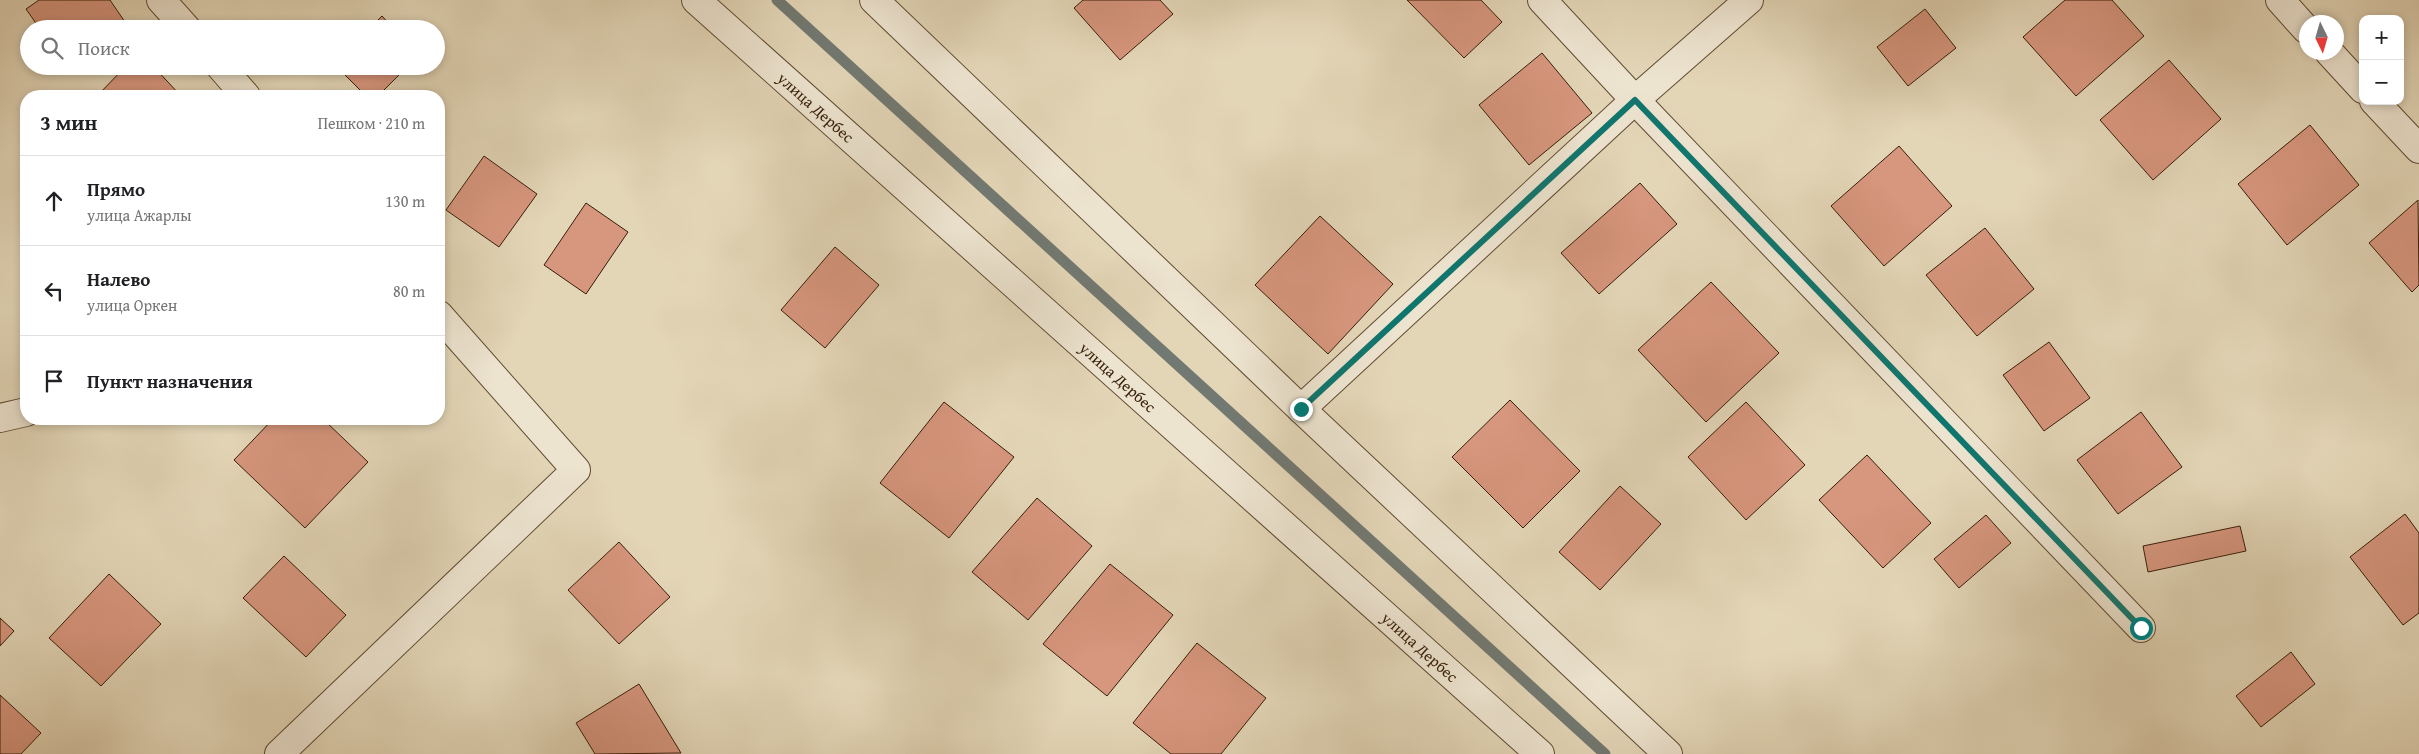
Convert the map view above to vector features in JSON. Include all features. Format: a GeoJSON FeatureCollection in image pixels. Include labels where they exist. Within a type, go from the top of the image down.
{"type":"FeatureCollection","features":[{"type":"Feature","properties":{"kind":"street"},"geometry":{"type":"LineString","coordinates":[[161,0],[179,20]]}},
{"type":"Feature","properties":{"kind":"street","name":"улица Дербес"},"geometry":{"type":"LineString","coordinates":[[696,0],[1540,754]]}},
{"type":"Feature","properties":{"kind":"street"},"geometry":{"type":"LineString","coordinates":[[874,0],[1301,409],[1668,754]]}},
{"type":"Feature","properties":{"kind":"street"},"geometry":{"type":"LineString","coordinates":[[1542,0],[1635,100],[2141,628]]}},
{"type":"Feature","properties":{"kind":"street"},"geometry":{"type":"LineString","coordinates":[[1301,409],[1635,100],[1750,0]]}},
{"type":"Feature","properties":{"kind":"street"},"geometry":{"type":"LineString","coordinates":[[2280,0],[2299,20]]}},
{"type":"Feature","properties":{"kind":"street"},"geometry":{"type":"LineString","coordinates":[[2336,60],[2359,85]]}},
{"type":"Feature","properties":{"kind":"street"},"geometry":{"type":"LineString","coordinates":[[228,75],[241,90]]}},
{"type":"Feature","properties":{"kind":"street"},"geometry":{"type":"LineString","coordinates":[[2378,105],[2419,149]]}},
{"type":"Feature","properties":{"kind":"street"},"geometry":{"type":"LineString","coordinates":[[278,754],[576,470],[445,325]]}},
{"type":"Feature","properties":{"kind":"street"},"geometry":{"type":"LineString","coordinates":[[0,418],[20,413]]}},
{"type":"Feature","properties":{"kind":"building"},"geometry":{"type":"Polygon","coordinates":[[[39,0],[110,0],[124,20],[34,20],[26,9],[39,0]]]}},
{"type":"Feature","properties":{"kind":"building"},"geometry":{"type":"Polygon","coordinates":[[[1083,0],[1160,0],[1173,14],[1120,60],[1074,8],[1083,0]]]}},
{"type":"Feature","properties":{"kind":"building"},"geometry":{"type":"Polygon","coordinates":[[[1407,0],[1481,0],[1502,22],[1464,58],[1407,0]]]}},
{"type":"Feature","properties":{"kind":"building"},"geometry":{"type":"Polygon","coordinates":[[[2065,0],[2112,0],[2144,36],[2076,96],[2023,37],[2065,0]]]}},
{"type":"Feature","properties":{"kind":"building"},"geometry":{"type":"Polygon","coordinates":[[[1925,9],[1956,48],[1908,86],[1877,47],[1925,9]]]}},
{"type":"Feature","properties":{"kind":"building"},"geometry":{"type":"Polygon","coordinates":[[[1542,53],[1592,113],[1529,165],[1479,105],[1542,53]]]}},
{"type":"Feature","properties":{"kind":"building"},"geometry":{"type":"Polygon","coordinates":[[[2169,60],[2221,119],[2153,180],[2100,120],[2169,60]]]}},
{"type":"Feature","properties":{"kind":"building"},"geometry":{"type":"Polygon","coordinates":[[[117,75],[161,75],[175,90],[103,90],[117,75]]]}},
{"type":"Feature","properties":{"kind":"building"},"geometry":{"type":"Polygon","coordinates":[[[345,75],[399,75],[384,90],[360,90],[345,75]]]}},
{"type":"Feature","properties":{"kind":"building"},"geometry":{"type":"Polygon","coordinates":[[[2310,125],[2359,185],[2287,245],[2238,184],[2310,125]]]}},
{"type":"Feature","properties":{"kind":"building"},"geometry":{"type":"Polygon","coordinates":[[[1899,146],[1952,206],[1884,266],[1831,206],[1899,146]]]}},
{"type":"Feature","properties":{"kind":"building"},"geometry":{"type":"Polygon","coordinates":[[[484,156],[537,194],[499,247],[446,210],[484,156]]]}},
{"type":"Feature","properties":{"kind":"building"},"geometry":{"type":"Polygon","coordinates":[[[1640,183],[1677,224],[1599,294],[1561,253],[1640,183]]]}},
{"type":"Feature","properties":{"kind":"building"},"geometry":{"type":"Polygon","coordinates":[[[2418,200],[2419,285],[2412,292],[2369,243],[2418,200]]]}},
{"type":"Feature","properties":{"kind":"building"},"geometry":{"type":"Polygon","coordinates":[[[586,203],[628,232],[586,294],[544,265],[586,203]]]}},
{"type":"Feature","properties":{"kind":"building"},"geometry":{"type":"Polygon","coordinates":[[[1320,216],[1393,284],[1328,354],[1255,285],[1320,216]]]}},
{"type":"Feature","properties":{"kind":"building"},"geometry":{"type":"Polygon","coordinates":[[[1985,228],[2034,289],[1977,336],[1926,275],[1985,228]]]}},
{"type":"Feature","properties":{"kind":"building"},"geometry":{"type":"Polygon","coordinates":[[[835,247],[879,285],[825,348],[781,310],[835,247]]]}},
{"type":"Feature","properties":{"kind":"building"},"geometry":{"type":"Polygon","coordinates":[[[1711,282],[1779,353],[1706,422],[1638,350],[1711,282]]]}},
{"type":"Feature","properties":{"kind":"building"},"geometry":{"type":"Polygon","coordinates":[[[2049,342],[2090,398],[2044,431],[2003,375],[2049,342]]]}},
{"type":"Feature","properties":{"kind":"building"},"geometry":{"type":"Polygon","coordinates":[[[1510,400],[1580,471],[1523,528],[1452,457],[1510,400]]]}},
{"type":"Feature","properties":{"kind":"building"},"geometry":{"type":"Polygon","coordinates":[[[944,402],[1014,457],[949,538],[880,483],[944,402]]]}},
{"type":"Feature","properties":{"kind":"building"},"geometry":{"type":"Polygon","coordinates":[[[1746,402],[1805,465],[1746,520],[1688,457],[1746,402]]]}},
{"type":"Feature","properties":{"kind":"building"},"geometry":{"type":"Polygon","coordinates":[[[2141,412],[2182,467],[2118,514],[2077,460],[2141,412]]]}},
{"type":"Feature","properties":{"kind":"building"},"geometry":{"type":"Polygon","coordinates":[[[267,425],[329,425],[368,462],[305,528],[234,460],[267,425]]]}},
{"type":"Feature","properties":{"kind":"building"},"geometry":{"type":"Polygon","coordinates":[[[1867,455],[1931,523],[1883,568],[1819,500],[1867,455]]]}},
{"type":"Feature","properties":{"kind":"building"},"geometry":{"type":"Polygon","coordinates":[[[1620,486],[1661,524],[1600,590],[1559,552],[1620,486]]]}},
{"type":"Feature","properties":{"kind":"building"},"geometry":{"type":"Polygon","coordinates":[[[1037,498],[1092,546],[1028,620],[972,572],[1037,498]]]}},
{"type":"Feature","properties":{"kind":"building"},"geometry":{"type":"Polygon","coordinates":[[[2405,514],[2419,533],[2419,613],[2403,625],[2350,557],[2405,514]]]}},
{"type":"Feature","properties":{"kind":"building"},"geometry":{"type":"Polygon","coordinates":[[[1986,515],[2011,543],[1959,588],[1934,559],[1986,515]]]}},
{"type":"Feature","properties":{"kind":"building"},"geometry":{"type":"Polygon","coordinates":[[[2240,526],[2246,551],[2148,572],[2143,546],[2240,526]]]}},
{"type":"Feature","properties":{"kind":"building"},"geometry":{"type":"Polygon","coordinates":[[[619,542],[670,597],[619,644],[568,590],[619,542]]]}},
{"type":"Feature","properties":{"kind":"building"},"geometry":{"type":"Polygon","coordinates":[[[284,556],[346,615],[306,657],[243,598],[284,556]]]}},
{"type":"Feature","properties":{"kind":"building"},"geometry":{"type":"Polygon","coordinates":[[[1110,564],[1173,615],[1107,696],[1043,644],[1110,564]]]}},
{"type":"Feature","properties":{"kind":"building"},"geometry":{"type":"Polygon","coordinates":[[[109,574],[161,624],[101,686],[49,638],[109,574]]]}},
{"type":"Feature","properties":{"kind":"building"},"geometry":{"type":"Polygon","coordinates":[[[0,618],[14,631],[0,646],[0,618]]]}},
{"type":"Feature","properties":{"kind":"building"},"geometry":{"type":"Polygon","coordinates":[[[1197,643],[1266,698],[1221,754],[1171,754],[1133,723],[1197,643]]]}},
{"type":"Feature","properties":{"kind":"building"},"geometry":{"type":"Polygon","coordinates":[[[2291,652],[2315,684],[2261,727],[2236,696],[2291,652]]]}},
{"type":"Feature","properties":{"kind":"building"},"geometry":{"type":"Polygon","coordinates":[[[639,684],[681,753],[595,754],[576,723],[639,684]]]}},
{"type":"Feature","properties":{"kind":"building"},"geometry":{"type":"Polygon","coordinates":[[[0,695],[41,733],[21,754],[0,754],[0,695]]]}},
{"type":"Feature","properties":{"kind":"waterway"},"geometry":{"type":"LineString","coordinates":[[777,0],[1605,754]]}},
{"type":"Feature","properties":{"kind":"route"},"geometry":{"type":"LineString","coordinates":[[1301,409],[1635,100],[2141,628]]}}]}
